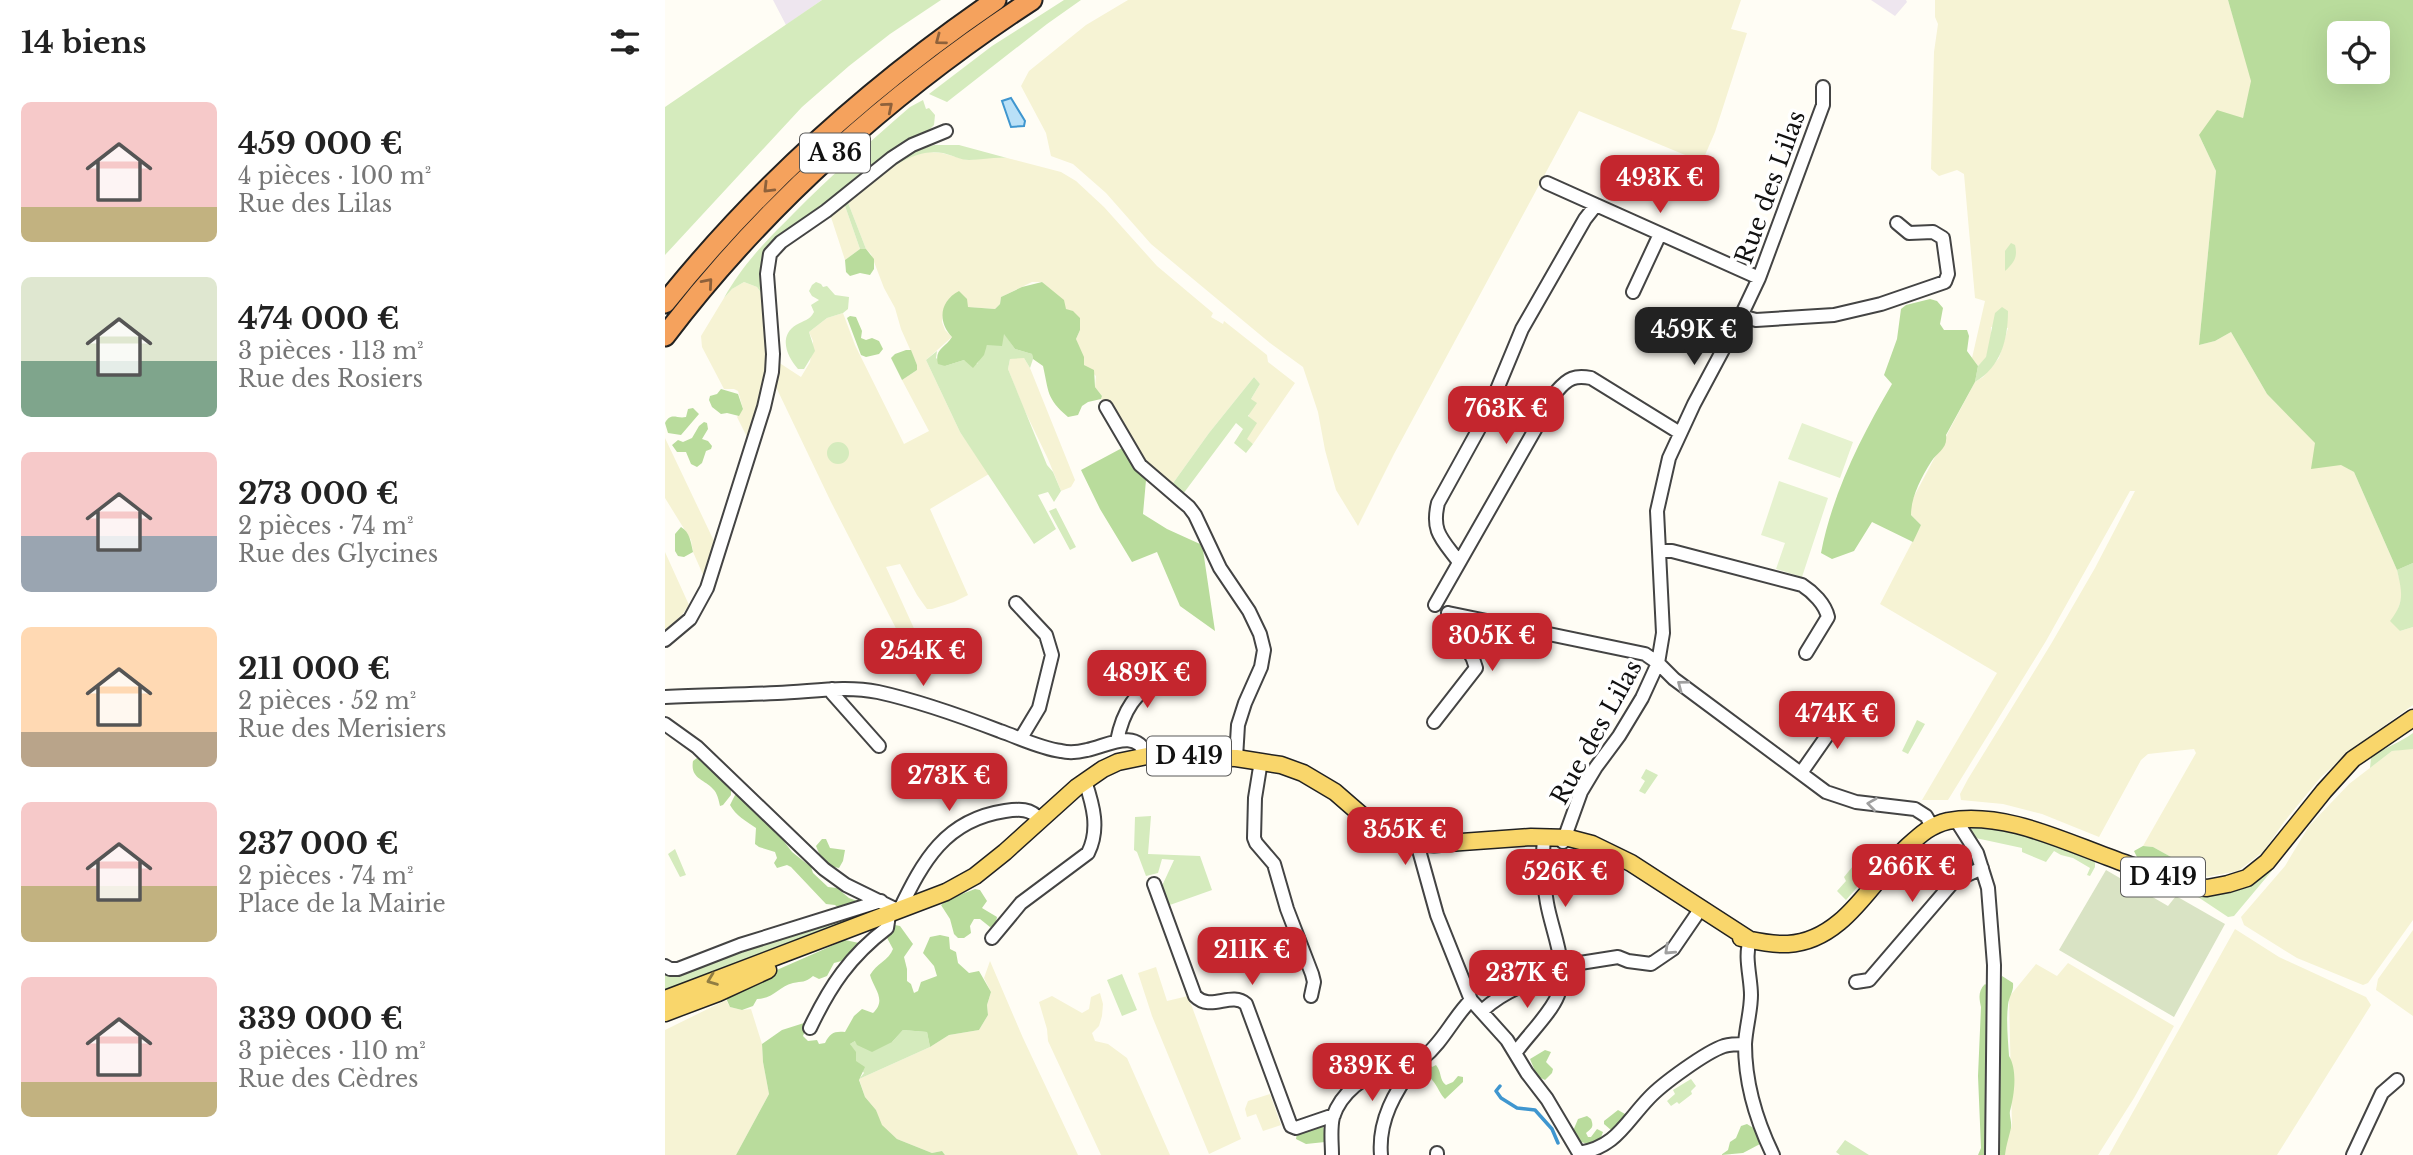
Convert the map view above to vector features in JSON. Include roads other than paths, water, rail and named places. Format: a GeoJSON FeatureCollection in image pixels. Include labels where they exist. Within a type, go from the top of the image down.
{"type":"FeatureCollection","features":[{"type":"Feature","properties":{"kind":"highway","name":"A 36"},"geometry":{"type":"LineString","coordinates":[[665,303],[750,208],[823,136],[917,57],[996,0]]}},
{"type":"Feature","properties":{"kind":"highway","name":"A 36"},"geometry":{"type":"LineString","coordinates":[[665,336],[730,259],[818,169],[908,90],[976,38],[1032,0]]}},
{"type":"Feature","properties":{"kind":"main road","name":"D 419"},"geometry":{"type":"LineString","coordinates":[[665,1013],[718,993],[890,909],[946,892],[975,876],[1085,780],[1118,762],[1147,756],[1236,758],[1261,761],[1303,773],[1335,792],[1381,832],[1417,843],[1557,839],[1592,844],[1631,863],[1750,940],[1785,945],[1817,938],[1837,924],[1921,833],[1932,826],[1956,820],[1982,819],[2046,834],[2188,886],[2207,888],[2247,878],[2267,862],[2353,760],[2413,718]]}},
{"type":"Feature","properties":{"kind":"main road"},"geometry":{"type":"LineString","coordinates":[[1557,839],[1625,869],[1737,937],[1750,940]]}},
{"type":"Feature","properties":{"kind":"main road","name":"D 419"},"geometry":{"type":"LineString","coordinates":[[665,999],[801,951]]}},
{"type":"Feature","properties":{"kind":"street","name":"Rue des Lilas"},"geometry":{"type":"LineString","coordinates":[[1561,971],[1543,877],[1557,839],[1581,792],[1642,698],[1658,663],[1663,633],[1657,511],[1669,458],[1693,404],[1759,278],[1822,106],[1823,87]]}},
{"type":"Feature","properties":{"kind":"street"},"geometry":{"type":"LineString","coordinates":[[665,640],[690,619],[707,588],[764,407],[773,354],[767,283],[770,254],[781,242],[912,145],[946,131]]}},
{"type":"Feature","properties":{"kind":"street"},"geometry":{"type":"LineString","coordinates":[[1547,183],[1759,278]]}},
{"type":"Feature","properties":{"kind":"street"},"geometry":{"type":"LineString","coordinates":[[1458,562],[1435,531],[1438,503],[1486,416],[1522,329],[1585,219],[1596,205]]}},
{"type":"Feature","properties":{"kind":"street"},"geometry":{"type":"LineString","coordinates":[[1741,316],[1755,320],[1834,315],[1881,304],[1945,282],[1948,274],[1943,238],[1933,232],[1909,233],[1897,223]]}},
{"type":"Feature","properties":{"kind":"street"},"geometry":{"type":"LineString","coordinates":[[1633,292],[1660,234]]}},
{"type":"Feature","properties":{"kind":"street"},"geometry":{"type":"LineString","coordinates":[[1434,605],[1557,391],[1567,379],[1580,376],[1591,378],[1681,433]]}},
{"type":"Feature","properties":{"kind":"street"},"geometry":{"type":"LineString","coordinates":[[1105,407],[1140,465],[1195,515],[1220,568],[1249,611],[1260,634],[1264,656],[1238,725],[1236,758]]}},
{"type":"Feature","properties":{"kind":"street"},"geometry":{"type":"LineString","coordinates":[[1659,551],[1672,551],[1711,561],[1802,585],[1810,590],[1826,610],[1828,617],[1806,653]]}},
{"type":"Feature","properties":{"kind":"street"},"geometry":{"type":"LineString","coordinates":[[1016,603],[1046,635],[1052,655],[1039,708],[1021,738]]}},
{"type":"Feature","properties":{"kind":"street"},"geometry":{"type":"LineString","coordinates":[[1434,722],[1476,668],[1448,613],[1645,654],[1674,680],[1826,792],[1856,802],[1921,811],[1932,826]]}},
{"type":"Feature","properties":{"kind":"street"},"geometry":{"type":"LineString","coordinates":[[1117,741],[1124,713],[1163,671]]}},
{"type":"Feature","properties":{"kind":"street"},"geometry":{"type":"LineString","coordinates":[[832,689],[832,693],[879,746]]}},
{"type":"Feature","properties":{"kind":"street"},"geometry":{"type":"LineString","coordinates":[[665,697],[774,694],[832,689],[880,692],[957,715],[1062,752],[1088,750],[1117,741],[1137,741],[1145,749],[1147,756]]}},
{"type":"Feature","properties":{"kind":"street"},"geometry":{"type":"LineString","coordinates":[[1801,773],[1845,710]]}},
{"type":"Feature","properties":{"kind":"street"},"geometry":{"type":"LineString","coordinates":[[665,724],[697,747],[824,869],[846,885],[890,909]]}},
{"type":"Feature","properties":{"kind":"street"},"geometry":{"type":"LineString","coordinates":[[1261,761],[1255,798],[1254,838],[1271,859],[1277,873],[1287,909],[1312,974],[1314,982],[1311,996]]}},
{"type":"Feature","properties":{"kind":"street"},"geometry":{"type":"LineString","coordinates":[[992,938],[1021,903],[1088,853],[1094,840],[1094,815],[1091,794],[1085,780]]}},
{"type":"Feature","properties":{"kind":"street"},"geometry":{"type":"LineString","coordinates":[[810,1028],[834,981],[862,947],[887,928],[890,909],[931,855],[960,826],[987,814],[1016,810],[1031,811],[1040,820]]}},
{"type":"Feature","properties":{"kind":"street"},"geometry":{"type":"LineString","coordinates":[[1956,820],[1977,853],[1988,888],[1994,965],[1992,1155]]}},
{"type":"Feature","properties":{"kind":"street"},"geometry":{"type":"LineString","coordinates":[[1417,843],[1447,942],[1471,1000],[1483,1010],[1516,1052],[1527,1073],[1547,1098],[1578,1154],[1607,1145],[1651,1096],[1679,1074],[1722,1046],[1745,1044]]}},
{"type":"Feature","properties":{"kind":"street"},"geometry":{"type":"LineString","coordinates":[[1856,982],[1869,980],[1954,881],[1982,868]]}},
{"type":"Feature","properties":{"kind":"street"},"geometry":{"type":"LineString","coordinates":[[1154,884],[1195,996],[1204,1003],[1235,999],[1246,1004],[1291,1126],[1296,1128],[1334,1115]]}},
{"type":"Feature","properties":{"kind":"street"},"geometry":{"type":"LineString","coordinates":[[665,966],[678,970],[740,944],[890,909]]}},
{"type":"Feature","properties":{"kind":"street"},"geometry":{"type":"LineString","coordinates":[[1483,1010],[1511,992],[1561,971],[1613,957],[1651,964],[1666,956],[1697,914]]}},
{"type":"Feature","properties":{"kind":"street"},"geometry":{"type":"LineString","coordinates":[[1750,940],[1748,958],[1751,1005],[1745,1044],[1751,1099],[1773,1155]]}},
{"type":"Feature","properties":{"kind":"street"},"geometry":{"type":"LineString","coordinates":[[1516,1052],[1556,999],[1561,971]]}},
{"type":"Feature","properties":{"kind":"street"},"geometry":{"type":"LineString","coordinates":[[1381,1155],[1381,1137],[1394,1095],[1415,1064],[1442,1039],[1471,1000]]}},
{"type":"Feature","properties":{"kind":"street"},"geometry":{"type":"LineString","coordinates":[[1332,1155],[1334,1115],[1349,1091],[1364,1078],[1391,1068],[1415,1064]]}},
{"type":"Feature","properties":{"kind":"street"},"geometry":{"type":"LineString","coordinates":[[2353,1155],[2382,1094],[2397,1080]]}},
{"type":"Feature","properties":{"kind":"water"},"geometry":{"type":"Polygon","coordinates":[[[1011,98],[1025,121],[1024,126],[1011,127],[1002,101],[1011,98]]]}},
{"type":"Feature","properties":{"kind":"waterway"},"geometry":{"type":"LineString","coordinates":[[1500,1086],[1496,1091],[1501,1098],[1517,1108],[1535,1110],[1552,1129],[1558,1143]]}}]}
